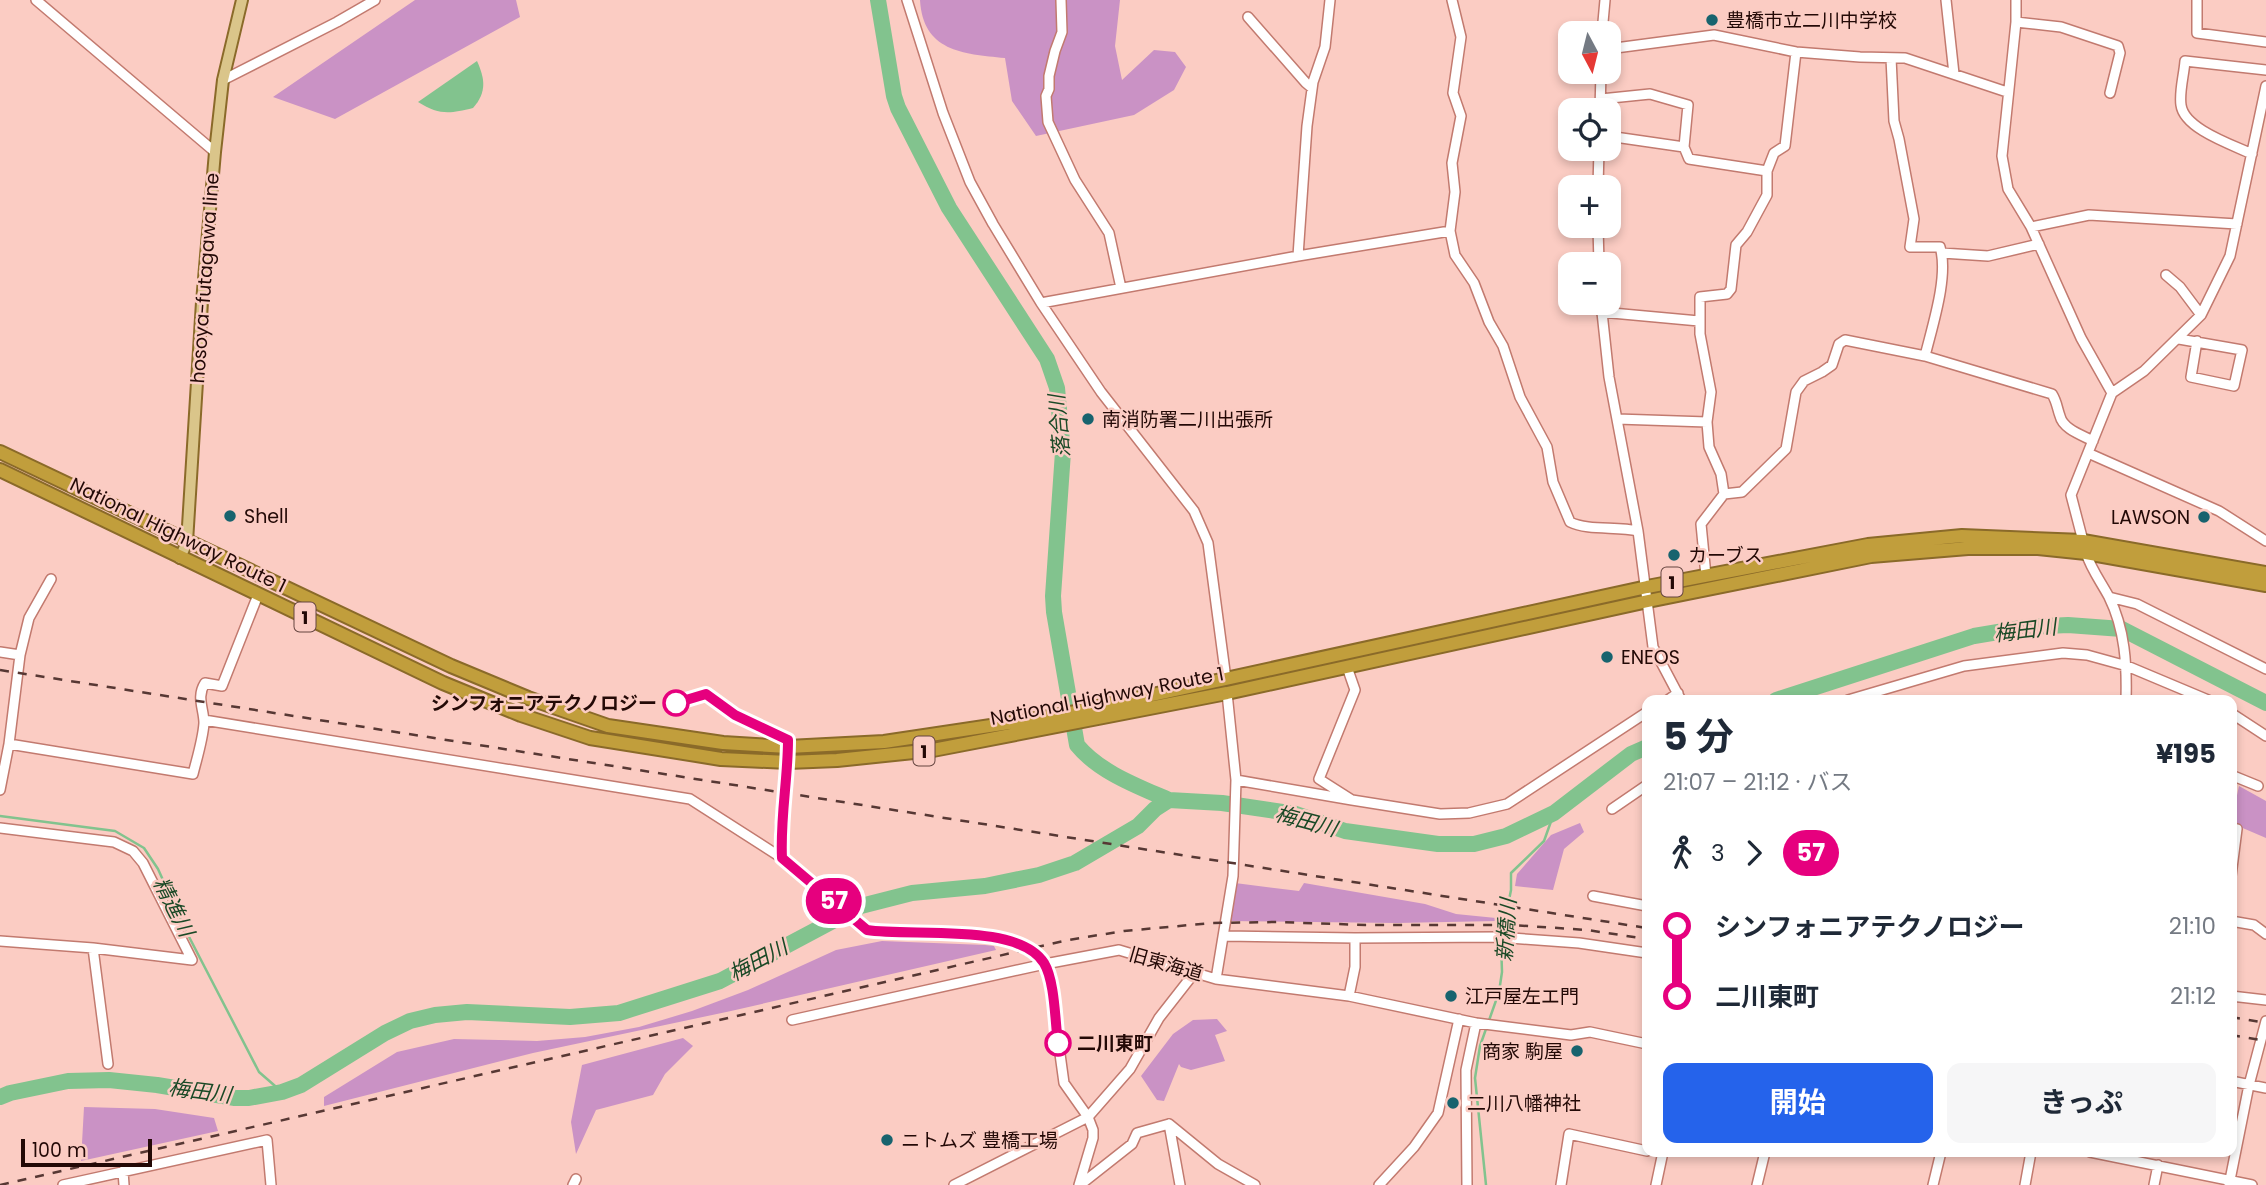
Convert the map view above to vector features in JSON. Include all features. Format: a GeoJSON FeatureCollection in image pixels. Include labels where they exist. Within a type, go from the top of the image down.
{"type":"FeatureCollection","features":[{"type":"Feature","properties":{"kind":"highway","name":"National Highway Route 1"},"geometry":{"type":"LineString","coordinates":[[0,452],[451,666],[528,698],[608,726],[723,743],[788,747],[884,742],[1057,720],[1227,693],[1648,601],[1871,556],[1968,548],[2085,547],[2266,585]]}},
{"type":"Feature","properties":{"kind":"highway","name":"National Highway Route 1"},"geometry":{"type":"LineString","coordinates":[[0,470],[443,683],[521,715],[590,738],[721,759],[788,762],[933,750],[1057,720]]}},
{"type":"Feature","properties":{"kind":"highway","name":"National Highway Route 1"},"geometry":{"type":"LineString","coordinates":[[1086,715],[1226,679],[1647,587],[1868,545],[1962,536],[2085,547],[2266,573]]}},
{"type":"Feature","properties":{"kind":"main road","name":"hosoya-futagawa line"},"geometry":{"type":"LineString","coordinates":[[180,558],[187,542],[202,302],[223,80],[242,0]]}},
{"type":"Feature","properties":{"kind":"street"},"geometry":{"type":"LineString","coordinates":[[36,0],[215,152]]}},
{"type":"Feature","properties":{"kind":"street"},"geometry":{"type":"LineString","coordinates":[[223,80],[375,0]]}},
{"type":"Feature","properties":{"kind":"street"},"geometry":{"type":"LineString","coordinates":[[907,0],[943,113],[970,183],[1041,303],[1101,392],[1194,511],[1208,544],[1226,679]]}},
{"type":"Feature","properties":{"kind":"street"},"geometry":{"type":"LineString","coordinates":[[1061,0],[1062,32],[1055,51],[1046,96],[1048,122],[1075,180],[1109,233],[1121,288]]}},
{"type":"Feature","properties":{"kind":"street"},"geometry":{"type":"LineString","coordinates":[[1298,256],[1312,88],[1325,47],[1330,0]]}},
{"type":"Feature","properties":{"kind":"street"},"geometry":{"type":"LineString","coordinates":[[1452,0],[1461,37],[1454,93],[1461,116],[1452,163],[1455,192],[1450,231],[1455,255],[1474,283],[1489,322],[1503,346],[1520,397],[1547,447],[1553,482],[1570,522],[1579,527],[1622,527],[1639,531]]}},
{"type":"Feature","properties":{"kind":"street"},"geometry":{"type":"LineString","coordinates":[[1603,21],[1605,0]]}},
{"type":"Feature","properties":{"kind":"street"},"geometry":{"type":"LineString","coordinates":[[1946,0],[1955,74]]}},
{"type":"Feature","properties":{"kind":"street"},"geometry":{"type":"LineString","coordinates":[[2016,0],[2002,156],[2008,189],[2031,227],[2081,338],[2112,393]]}},
{"type":"Feature","properties":{"kind":"street"},"geometry":{"type":"LineString","coordinates":[[2197,0],[2197,33],[2266,42]]}},
{"type":"Feature","properties":{"kind":"street"},"geometry":{"type":"LineString","coordinates":[[1248,17],[1312,88]]}},
{"type":"Feature","properties":{"kind":"street"},"geometry":{"type":"LineString","coordinates":[[2016,22],[2061,27],[2118,46],[2120,53],[2110,93]]}},
{"type":"Feature","properties":{"kind":"street"},"geometry":{"type":"LineString","coordinates":[[1621,47],[1714,35],[1796,52],[1905,58],[2007,92]]}},
{"type":"Feature","properties":{"kind":"street"},"geometry":{"type":"LineString","coordinates":[[1706,576],[1701,524],[1724,494],[1721,474],[1709,447],[1707,422],[1711,392],[1699,321],[1700,297],[1727,294],[1731,289],[1735,245],[1747,232],[1767,195],[1767,172],[1774,153],[1785,146],[1796,52]]}},
{"type":"Feature","properties":{"kind":"street"},"geometry":{"type":"LineString","coordinates":[[1891,58],[1894,121],[1914,219],[1910,247],[1940,247],[1942,253],[1941,281],[1925,356]]}},
{"type":"Feature","properties":{"kind":"street"},"geometry":{"type":"LineString","coordinates":[[2252,154],[2212,137],[2185,117],[2181,105],[2185,61],[2266,70]]}},
{"type":"Feature","properties":{"kind":"street"},"geometry":{"type":"LineString","coordinates":[[2126,695],[2126,662],[2120,628],[2110,599],[2093,571],[2071,495],[2112,393],[2144,371],[2201,315],[2230,256],[2266,86]]}},
{"type":"Feature","properties":{"kind":"street"},"geometry":{"type":"LineString","coordinates":[[1611,98],[1650,94],[1688,105],[1684,147],[1689,159],[1767,172]]}},
{"type":"Feature","properties":{"kind":"street"},"geometry":{"type":"LineString","coordinates":[[1621,138],[1684,147]]}},
{"type":"Feature","properties":{"kind":"street"},"geometry":{"type":"LineString","coordinates":[[2031,227],[2089,215],[2237,224]]}},
{"type":"Feature","properties":{"kind":"street"},"geometry":{"type":"LineString","coordinates":[[1041,303],[1450,231]]}},
{"type":"Feature","properties":{"kind":"street"},"geometry":{"type":"LineString","coordinates":[[1942,253],[1988,256],[2039,244]]}},
{"type":"Feature","properties":{"kind":"street"},"geometry":{"type":"LineString","coordinates":[[2165,275],[2180,287],[2201,315]]}},
{"type":"Feature","properties":{"kind":"street"},"geometry":{"type":"LineString","coordinates":[[1621,310],[1699,321]]}},
{"type":"Feature","properties":{"kind":"street"},"geometry":{"type":"LineString","coordinates":[[1602,315],[1609,377],[1639,531],[1653,647],[1678,695]]}},
{"type":"Feature","properties":{"kind":"street"},"geometry":{"type":"LineString","coordinates":[[2179,339],[2197,341],[2242,351],[2234,386],[2190,377],[2197,341]]}},
{"type":"Feature","properties":{"kind":"street"},"geometry":{"type":"LineString","coordinates":[[1724,494],[1742,492],[1786,449],[1796,392],[1804,381],[1832,365],[1839,344],[1845,340],[1925,356],[2052,394],[2057,402],[2060,420],[2067,427],[2093,441]]}},
{"type":"Feature","properties":{"kind":"street"},"geometry":{"type":"LineString","coordinates":[[1617,419],[1707,422]]}},
{"type":"Feature","properties":{"kind":"street"},"geometry":{"type":"LineString","coordinates":[[2088,453],[2218,511],[2266,541]]}},
{"type":"Feature","properties":{"kind":"street"},"geometry":{"type":"LineString","coordinates":[[0,790],[9,744],[20,655],[29,618],[51,579]]}},
{"type":"Feature","properties":{"kind":"street"},"geometry":{"type":"LineString","coordinates":[[9,744],[193,774],[204,720],[200,708],[201,690],[205,684],[222,686],[258,595]]}},
{"type":"Feature","properties":{"kind":"street"},"geometry":{"type":"LineString","coordinates":[[2110,599],[2137,604],[2266,669]]}},
{"type":"Feature","properties":{"kind":"street"},"geometry":{"type":"LineString","coordinates":[[0,652],[20,655]]}},
{"type":"Feature","properties":{"kind":"street"},"geometry":{"type":"LineString","coordinates":[[1865,695],[1964,666],[2063,653],[2126,662],[2197,695]]}},
{"type":"Feature","properties":{"kind":"street"},"geometry":{"type":"LineString","coordinates":[[1347,667],[1355,690],[1319,779],[1352,800]]}},
{"type":"Feature","properties":{"kind":"street"},"geometry":{"type":"LineString","coordinates":[[1216,979],[1225,936],[1235,840],[1236,781],[1227,693]]}},
{"type":"Feature","properties":{"kind":"street"},"geometry":{"type":"LineString","coordinates":[[1236,781],[1440,814],[1469,813],[1507,804],[1642,715]]}},
{"type":"Feature","properties":{"kind":"street"},"geometry":{"type":"LineString","coordinates":[[2237,717],[2266,736]]}},
{"type":"Feature","properties":{"kind":"street"},"geometry":{"type":"LineString","coordinates":[[204,720],[690,799],[782,858],[867,930],[883,933],[960,934],[1009,940],[1029,949],[1045,964],[1049,974],[1064,1083],[1088,1117],[1093,1138],[1080,1185]]}},
{"type":"Feature","properties":{"kind":"street"},"geometry":{"type":"LineString","coordinates":[[782,858],[780,834],[788,747]]}},
{"type":"Feature","properties":{"kind":"street"},"geometry":{"type":"LineString","coordinates":[[2237,777],[2258,786]]}},
{"type":"Feature","properties":{"kind":"street"},"geometry":{"type":"LineString","coordinates":[[1612,809],[1642,788]]}},
{"type":"Feature","properties":{"kind":"street"},"geometry":{"type":"LineString","coordinates":[[0,828],[114,842],[133,852],[143,863],[192,960],[93,948],[0,941]]}},
{"type":"Feature","properties":{"kind":"street"},"geometry":{"type":"LineString","coordinates":[[1593,896],[1642,905]]}},
{"type":"Feature","properties":{"kind":"street"},"geometry":{"type":"LineString","coordinates":[[2237,921],[2254,925],[2266,934]]}},
{"type":"Feature","properties":{"kind":"street"},"geometry":{"type":"LineString","coordinates":[[1225,936],[1497,937],[1579,943],[1642,952]]}},
{"type":"Feature","properties":{"kind":"street"},"geometry":{"type":"LineString","coordinates":[[1349,996],[1355,967],[1355,938]]}},
{"type":"Feature","properties":{"kind":"street"},"geometry":{"type":"LineString","coordinates":[[93,948],[108,1064]]}},
{"type":"Feature","properties":{"kind":"street","name":"旧東海道"},"geometry":{"type":"LineString","coordinates":[[792,1020],[1119,950],[1216,979],[1349,996],[1484,1024],[1571,1035],[1590,1032],[1642,1043]]}},
{"type":"Feature","properties":{"kind":"street"},"geometry":{"type":"LineString","coordinates":[[954,1185],[1088,1117],[1130,1069],[1159,1018],[1195,972]]}},
{"type":"Feature","properties":{"kind":"street"},"geometry":{"type":"LineString","coordinates":[[2237,997],[2266,1000]]}},
{"type":"Feature","properties":{"kind":"street"},"geometry":{"type":"LineString","coordinates":[[1378,1185],[1414,1147],[1438,1113],[1459,1019]]}},
{"type":"Feature","properties":{"kind":"street"},"geometry":{"type":"LineString","coordinates":[[2237,1147],[2249,1085],[2266,1021]]}},
{"type":"Feature","properties":{"kind":"street"},"geometry":{"type":"LineString","coordinates":[[1467,1185],[1466,1070],[1484,1024]]}},
{"type":"Feature","properties":{"kind":"street"},"geometry":{"type":"LineString","coordinates":[[2237,1082],[2266,1088]]}},
{"type":"Feature","properties":{"kind":"street"},"geometry":{"type":"LineString","coordinates":[[1080,1185],[1132,1144],[1137,1133],[1169,1124]]}},
{"type":"Feature","properties":{"kind":"street"},"geometry":{"type":"LineString","coordinates":[[1169,1124],[1180,1185]]}},
{"type":"Feature","properties":{"kind":"street"},"geometry":{"type":"LineString","coordinates":[[1169,1124],[1218,1164],[1255,1185]]}},
{"type":"Feature","properties":{"kind":"street"},"geometry":{"type":"LineString","coordinates":[[1562,1185],[1569,1134],[1642,1150]]}},
{"type":"Feature","properties":{"kind":"street"},"geometry":{"type":"LineString","coordinates":[[63,1185],[267,1140],[271,1185]]}},
{"type":"Feature","properties":{"kind":"street"},"geometry":{"type":"LineString","coordinates":[[1656,1185],[1662,1157]]}},
{"type":"Feature","properties":{"kind":"street"},"geometry":{"type":"LineString","coordinates":[[1758,1185],[1764,1157]]}},
{"type":"Feature","properties":{"kind":"street"},"geometry":{"type":"LineString","coordinates":[[1933,1185],[1940,1157]]}},
{"type":"Feature","properties":{"kind":"street"},"geometry":{"type":"LineString","coordinates":[[2025,1185],[2030,1157]]}},
{"type":"Feature","properties":{"kind":"street"},"geometry":{"type":"LineString","coordinates":[[2116,1157],[2230,1183],[2252,1185]]}},
{"type":"Feature","properties":{"kind":"street"},"geometry":{"type":"LineString","coordinates":[[2230,1183],[2235,1157]]}},
{"type":"Feature","properties":{"kind":"street"},"geometry":{"type":"LineString","coordinates":[[2154,1185],[2158,1165]]}},
{"type":"Feature","properties":{"kind":"street"},"geometry":{"type":"LineString","coordinates":[[123,1171],[124,1185]]}},
{"type":"Feature","properties":{"kind":"shaded area"},"geometry":{"type":"Polygon","coordinates":[[[415,0],[516,0],[520,17],[335,119],[273,97],[415,0]]]}},
{"type":"Feature","properties":{"kind":"shaded area"},"geometry":{"type":"Polygon","coordinates":[[[920,0],[1120,0],[1115,46],[1122,80],[1154,50],[1175,52],[1186,67],[1174,90],[1134,115],[1036,136],[1012,101],[1005,58],[947,47],[928,30],[920,0]]]}},
{"type":"Feature","properties":{"kind":"shaded area"},"geometry":{"type":"Polygon","coordinates":[[[477,61],[482,74],[483,91],[473,108],[444,112],[418,102],[477,61]]]}},
{"type":"Feature","properties":{"kind":"shaded area"},"geometry":{"type":"Polygon","coordinates":[[[2239,786],[2266,801],[2266,838],[2237,826],[2239,786]]]}},
{"type":"Feature","properties":{"kind":"shaded area"},"geometry":{"type":"Polygon","coordinates":[[[1580,823],[1584,832],[1564,849],[1553,890],[1515,886],[1517,874],[1551,835],[1580,823]]]}},
{"type":"Feature","properties":{"kind":"shaded area"},"geometry":{"type":"Polygon","coordinates":[[[1235,883],[1299,891],[1304,883],[1425,904],[1456,914],[1496,918],[1497,921],[1229,921],[1235,883]]]}},
{"type":"Feature","properties":{"kind":"shaded area"},"geometry":{"type":"Polygon","coordinates":[[[882,941],[985,945],[994,946],[996,950],[533,1053],[324,1106],[324,1097],[397,1052],[454,1039],[537,1041],[585,1037],[639,1027],[748,990],[836,950],[882,941]]]}},
{"type":"Feature","properties":{"kind":"shaded area"},"geometry":{"type":"Polygon","coordinates":[[[1217,1019],[1227,1031],[1215,1035],[1225,1061],[1191,1070],[1179,1064],[1164,1101],[1157,1100],[1141,1076],[1173,1034],[1193,1020],[1217,1019]]]}},
{"type":"Feature","properties":{"kind":"shaded area"},"geometry":{"type":"Polygon","coordinates":[[[683,1038],[693,1046],[665,1074],[653,1095],[596,1110],[576,1154],[571,1122],[582,1065],[683,1038]]]}},
{"type":"Feature","properties":{"kind":"shaded area"},"geometry":{"type":"Polygon","coordinates":[[[84,1107],[155,1109],[214,1118],[218,1131],[81,1161],[84,1107]]]}},
{"type":"Feature","properties":{"kind":"waterway","name":"落合川"},"geometry":{"type":"LineString","coordinates":[[878,0],[898,108],[949,208],[1047,359],[1057,388],[1063,452],[1053,596],[1077,745],[1107,771],[1169,800]]}},
{"type":"Feature","properties":{"kind":"waterway","name":"梅田川"},"geometry":{"type":"LineString","coordinates":[[1791,695],[1974,636],[2028,627],[2068,625],[2122,629],[2266,703]]}},
{"type":"Feature","properties":{"kind":"waterway","name":"梅田川"},"geometry":{"type":"LineString","coordinates":[[0,1097],[68,1081],[109,1080],[249,1098],[282,1092],[301,1085],[385,1033],[410,1021],[435,1015],[467,1012],[570,1017],[619,1013],[720,981],[861,906],[912,893],[985,886],[1039,875],[1075,863],[1138,826],[1155,809],[1169,800],[1222,803],[1296,814],[1345,831],[1438,844],[1474,844],[1506,836],[1554,813],[1631,754],[1642,749]]}},
{"type":"Feature","properties":{"kind":"waterway","name":"新橋川"},"geometry":{"type":"LineString","coordinates":[[1502,935],[1511,890],[1511,873],[1544,841],[1554,813]]}},
{"type":"Feature","properties":{"kind":"waterway","name":"精進川"},"geometry":{"type":"LineString","coordinates":[[0,816],[115,831],[144,848],[158,869],[186,931],[259,1072],[282,1092]]}},
{"type":"Feature","properties":{"kind":"waterway","name":"新橋川"},"geometry":{"type":"LineString","coordinates":[[1486,1185],[1475,1078],[1480,1046],[1499,992],[1502,972],[1501,941]]}},
{"type":"Feature","properties":{"kind":"railway"},"geometry":{"type":"LineString","coordinates":[[0,670],[1642,927]]}},
{"type":"Feature","properties":{"kind":"railway"},"geometry":{"type":"LineString","coordinates":[[0,1185],[1068,940],[1124,931],[1212,923],[1512,925],[1587,930],[1642,938]]}},
{"type":"Feature","properties":{"kind":"railway"},"geometry":{"type":"LineString","coordinates":[[2237,1018],[2266,1023]]}},
{"type":"Feature","properties":{"kind":"railway"},"geometry":{"type":"LineString","coordinates":[[2237,1036],[2266,1041]]}},
{"type":"Feature","properties":{"kind":"bus line","name":"57"},"geometry":{"type":"LineString","coordinates":[[676,703],[706,694],[735,715],[788,740],[780,834],[782,858],[867,930],[883,933],[960,934],[1009,940],[1029,949],[1040,958],[1049,974],[1058,1043]]}},
{"type":"Feature","properties":{"kind":"place","name":"豊橋市立二川中学校"},"geometry":{"type":"Point","coordinates":[1712,20]}},
{"type":"Feature","properties":{"kind":"place","name":"南消防署二川出張所"},"geometry":{"type":"Point","coordinates":[1088,419]}},
{"type":"Feature","properties":{"kind":"place","name":"Shell"},"geometry":{"type":"Point","coordinates":[230,516]}},
{"type":"Feature","properties":{"kind":"place","name":"LAWSON"},"geometry":{"type":"Point","coordinates":[2204,517]}},
{"type":"Feature","properties":{"kind":"place","name":"カーブス"},"geometry":{"type":"Point","coordinates":[1674,555]}},
{"type":"Feature","properties":{"kind":"place","name":"ENEOS"},"geometry":{"type":"Point","coordinates":[1607,657]}},
{"type":"Feature","properties":{"kind":"place","name":"シンフォニアテクノロジー"},"geometry":{"type":"Point","coordinates":[676,703]}},
{"type":"Feature","properties":{"kind":"place","name":"江戸屋左エ門"},"geometry":{"type":"Point","coordinates":[1451,996]}},
{"type":"Feature","properties":{"kind":"place","name":"二川東町"},"geometry":{"type":"Point","coordinates":[1058,1043]}},
{"type":"Feature","properties":{"kind":"place","name":"商家 駒屋"},"geometry":{"type":"Point","coordinates":[1577,1051]}},
{"type":"Feature","properties":{"kind":"place","name":"二川八幡神社"},"geometry":{"type":"Point","coordinates":[1453,1103]}},
{"type":"Feature","properties":{"kind":"place","name":"ニトムズ 豊橋工場"},"geometry":{"type":"Point","coordinates":[887,1140]}}]}
